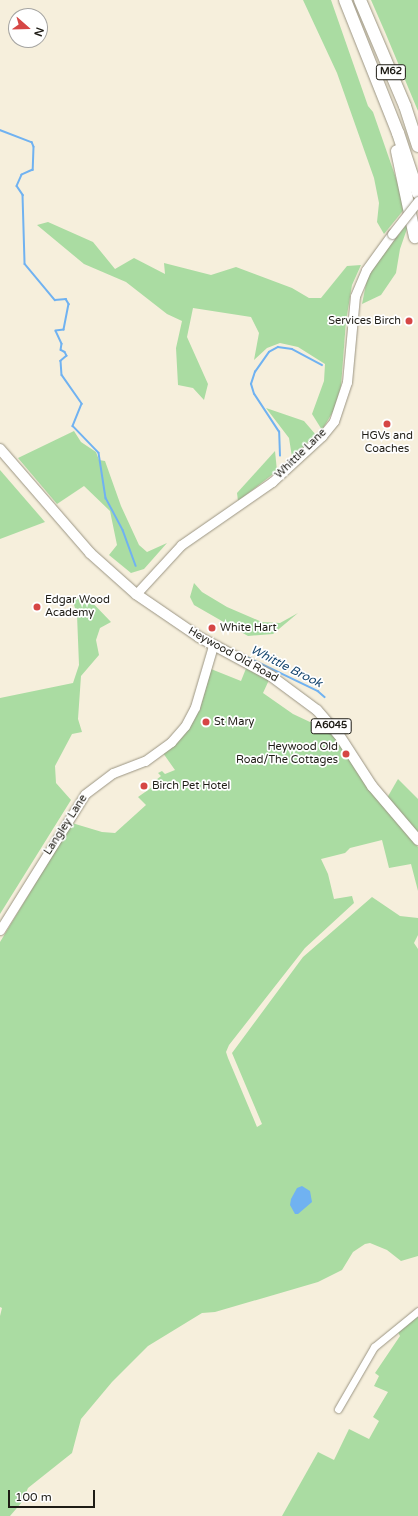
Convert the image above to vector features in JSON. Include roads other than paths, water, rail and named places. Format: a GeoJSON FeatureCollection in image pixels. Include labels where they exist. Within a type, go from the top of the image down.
{"type":"FeatureCollection","features":[{"type":"Feature","properties":{"kind":"highway","name":"M62"},"geometry":{"type":"LineString","coordinates":[[345,0],[398,133],[418,193]]}},
{"type":"Feature","properties":{"kind":"highway","name":"M62"},"geometry":{"type":"LineString","coordinates":[[360,0],[405,106],[418,131]]}},
{"type":"Feature","properties":{"kind":"highway","name":"M62"},"geometry":{"type":"LineString","coordinates":[[405,106],[418,146]]}},
{"type":"Feature","properties":{"kind":"highway","name":"M62"},"geometry":{"type":"LineString","coordinates":[[398,133],[397,155],[415,237]]}},
{"type":"Feature","properties":{"kind":"main road","name":"Heywood Old Road"},"geometry":{"type":"LineString","coordinates":[[0,449],[90,553],[136,594],[170,620],[213,646],[271,676],[317,710],[338,735],[372,786],[418,840]]}},
{"type":"Feature","properties":{"kind":"street","name":"Whittle Lane"},"geometry":{"type":"LineString","coordinates":[[136,594],[181,545],[272,482],[322,436],[334,421],[347,382],[355,296],[366,270],[418,201]]}},
{"type":"Feature","properties":{"kind":"street","name":"Langley Lane"},"geometry":{"type":"LineString","coordinates":[[0,930],[85,794],[112,773],[145,761],[171,742],[185,726],[195,707],[213,646]]}},
{"type":"Feature","properties":{"kind":"street"},"geometry":{"type":"LineString","coordinates":[[338,1409],[374,1347],[418,1311]]}},
{"type":"Feature","properties":{"kind":"water"},"geometry":{"type":"Polygon","coordinates":[[[302,1186],[310,1191],[312,1202],[298,1214],[295,1214],[290,1205],[291,1199],[297,1188],[302,1186]]]}},
{"type":"Feature","properties":{"kind":"waterway","name":"Whittle Brook"},"geometry":{"type":"LineString","coordinates":[[0,130],[32,142],[34,147],[33,170],[22,175],[17,186],[23,195],[25,264],[55,300],[66,299],[69,304],[64,330],[56,331],[62,344],[61,350],[65,352],[67,356],[61,361],[62,375],[82,404],[73,426],[99,453],[106,498],[123,530],[136,566]]}},
{"type":"Feature","properties":{"kind":"waterway"},"geometry":{"type":"LineString","coordinates":[[280,456],[279,432],[254,394],[251,384],[255,372],[269,352],[278,347],[292,349],[322,365]]}},
{"type":"Feature","properties":{"kind":"waterway","name":"Whittle Brook"},"geometry":{"type":"LineString","coordinates":[[239,653],[318,691],[325,697]]}},
{"type":"Feature","properties":{"kind":"place","name":"Services Birch"},"geometry":{"type":"Point","coordinates":[409,321]}},
{"type":"Feature","properties":{"kind":"place","name":"HGVs and Coaches"},"geometry":{"type":"Point","coordinates":[387,424]}},
{"type":"Feature","properties":{"kind":"place","name":"Edgar Wood Academy"},"geometry":{"type":"Point","coordinates":[37,607]}},
{"type":"Feature","properties":{"kind":"place","name":"White Hart"},"geometry":{"type":"Point","coordinates":[212,628]}},
{"type":"Feature","properties":{"kind":"place","name":"St Mary"},"geometry":{"type":"Point","coordinates":[206,722]}},
{"type":"Feature","properties":{"kind":"place","name":"Heywood Old Road/The Cottages"},"geometry":{"type":"Point","coordinates":[346,754]}},
{"type":"Feature","properties":{"kind":"place","name":"Birch Pet Hotel"},"geometry":{"type":"Point","coordinates":[144,786]}}]}
